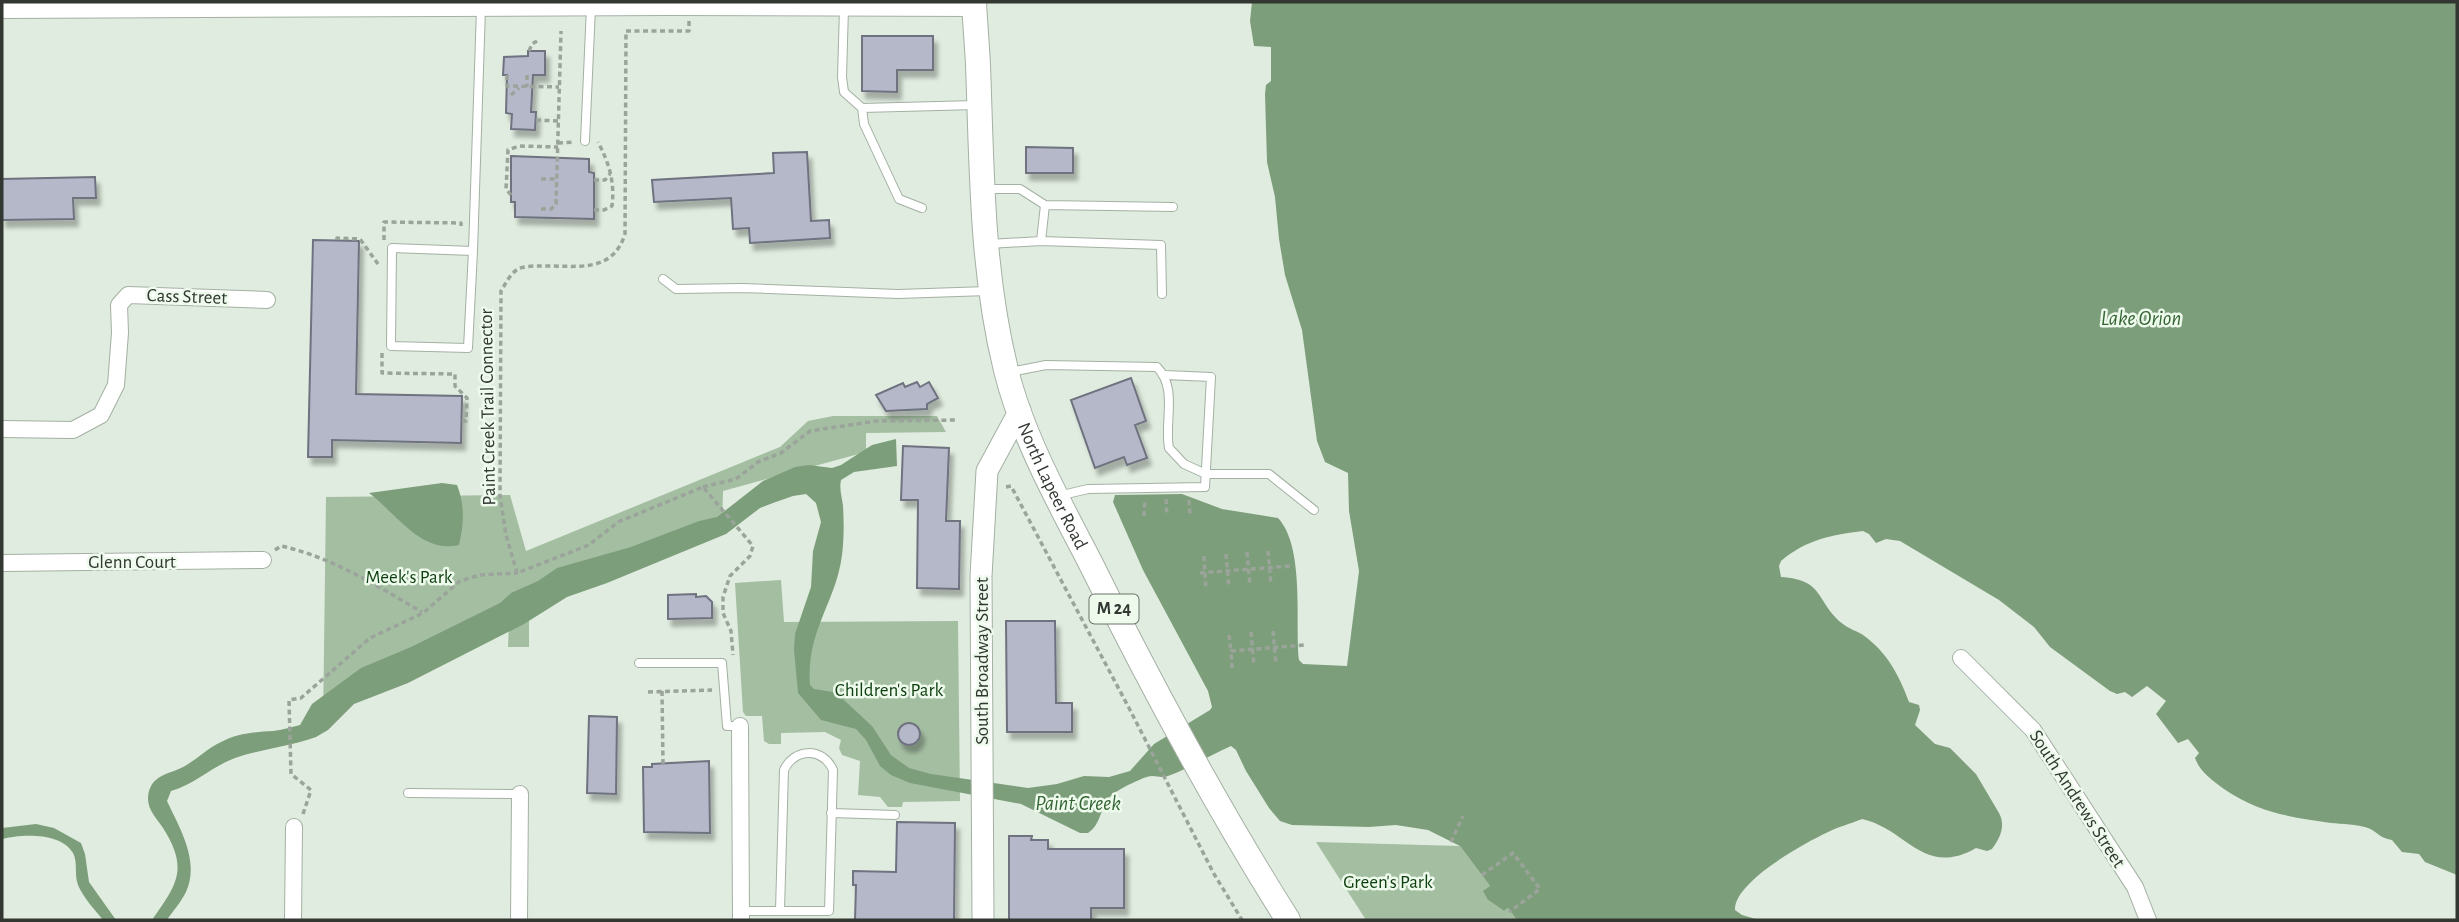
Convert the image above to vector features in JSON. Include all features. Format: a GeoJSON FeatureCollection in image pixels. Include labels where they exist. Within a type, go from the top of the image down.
{"type":"FeatureCollection","features":[{"type":"Feature","properties":{"kind":"main road","name":"North Lapeer Road"},"geometry":{"type":"LineString","coordinates":[[974,5],[984,244],[1007,373],[1042,466],[1172,721],[1251,861],[1289,920]]}},
{"type":"Feature","properties":{"kind":"street"},"geometry":{"type":"LineString","coordinates":[[2,10],[481,8],[508,5],[591,7],[668,4],[844,8],[974,5]]}},
{"type":"Feature","properties":{"kind":"street","name":"Cass Street"},"geometry":{"type":"LineString","coordinates":[[2,429],[73,430],[101,415],[116,386],[119,305],[128,295],[267,300]]}},
{"type":"Feature","properties":{"kind":"street","name":"South Broadway Street"},"geometry":{"type":"LineString","coordinates":[[983,920],[981,576],[987,471],[1020,410]]}},
{"type":"Feature","properties":{"kind":"street","name":"Glenn Court"},"geometry":{"type":"LineString","coordinates":[[2,563],[263,560]]}},
{"type":"Feature","properties":{"kind":"street","name":"South Andrews Street"},"geometry":{"type":"LineString","coordinates":[[1961,657],[2034,730],[2134,887],[2148,920]]}},
{"type":"Feature","properties":{"kind":"street"},"geometry":{"type":"LineString","coordinates":[[740,726],[741,915]]}},
{"type":"Feature","properties":{"kind":"street"},"geometry":{"type":"LineString","coordinates":[[519,920],[520,794]]}},
{"type":"Feature","properties":{"kind":"street"},"geometry":{"type":"LineString","coordinates":[[293,827],[293,920]]}},
{"type":"Feature","properties":{"kind":"lane"},"geometry":{"type":"LineString","coordinates":[[584,141],[591,7]]}},
{"type":"Feature","properties":{"kind":"lane"},"geometry":{"type":"LineString","coordinates":[[473,251],[391,248],[391,346],[468,348],[473,251],[481,8]]}},
{"type":"Feature","properties":{"kind":"lane"},"geometry":{"type":"LineString","coordinates":[[844,8],[844,93],[862,107],[979,105]]}},
{"type":"Feature","properties":{"kind":"lane"},"geometry":{"type":"LineString","coordinates":[[862,107],[864,124],[899,200],[922,208]]}},
{"type":"Feature","properties":{"kind":"lane"},"geometry":{"type":"LineString","coordinates":[[982,189],[1020,189],[1045,205],[1173,207]]}},
{"type":"Feature","properties":{"kind":"lane"},"geometry":{"type":"LineString","coordinates":[[1041,241],[1045,205]]}},
{"type":"Feature","properties":{"kind":"lane"},"geometry":{"type":"LineString","coordinates":[[984,244],[1041,241],[1161,246],[1162,293]]}},
{"type":"Feature","properties":{"kind":"lane"},"geometry":{"type":"LineString","coordinates":[[663,279],[676,289],[742,288],[898,294],[991,291]]}},
{"type":"Feature","properties":{"kind":"lane"},"geometry":{"type":"LineString","coordinates":[[1007,373],[1046,365],[1157,367],[1164,375],[1168,387],[1170,448],[1184,464],[1206,474],[1269,474],[1314,510]]}},
{"type":"Feature","properties":{"kind":"lane"},"geometry":{"type":"LineString","coordinates":[[1058,496],[1088,489],[1205,487],[1211,377],[1164,375]]}},
{"type":"Feature","properties":{"kind":"lane"},"geometry":{"type":"LineString","coordinates":[[639,663],[722,663],[727,726],[740,726]]}},
{"type":"Feature","properties":{"kind":"lane"},"geometry":{"type":"LineString","coordinates":[[741,915],[780,910],[829,912],[833,770],[831,763],[810,752],[794,757],[784,770],[780,910]]}},
{"type":"Feature","properties":{"kind":"lane"},"geometry":{"type":"LineString","coordinates":[[408,793],[520,794]]}},
{"type":"Feature","properties":{"kind":"lane"},"geometry":{"type":"LineString","coordinates":[[831,813],[895,815]]}},
{"type":"Feature","properties":{"kind":"path","name":"Paint Creek Trail Connector"},"geometry":{"type":"LineString","coordinates":[[517,573],[506,535],[500,496],[502,291],[508,278],[519,269],[603,263],[614,257],[625,234],[626,31],[689,31],[689,23]]}},
{"type":"Feature","properties":{"kind":"path"},"geometry":{"type":"LineString","coordinates":[[541,209],[554,208],[556,204],[561,31]]}},
{"type":"Feature","properties":{"kind":"path"},"geometry":{"type":"LineString","coordinates":[[529,51],[537,41]]}},
{"type":"Feature","properties":{"kind":"path"},"geometry":{"type":"LineString","coordinates":[[507,75],[507,86],[559,87]]}},
{"type":"Feature","properties":{"kind":"path"},"geometry":{"type":"LineString","coordinates":[[527,75],[527,87]]}},
{"type":"Feature","properties":{"kind":"path"},"geometry":{"type":"LineString","coordinates":[[511,95],[521,87]]}},
{"type":"Feature","properties":{"kind":"path"},"geometry":{"type":"LineString","coordinates":[[536,120],[558,121]]}},
{"type":"Feature","properties":{"kind":"path"},"geometry":{"type":"LineString","coordinates":[[511,195],[506,189],[509,165],[507,153],[514,146],[598,142],[610,168],[612,206],[604,210],[594,210]]}},
{"type":"Feature","properties":{"kind":"path"},"geometry":{"type":"LineString","coordinates":[[557,166],[563,166]]}},
{"type":"Feature","properties":{"kind":"path"},"geometry":{"type":"LineString","coordinates":[[594,180],[608,178],[610,168]]}},
{"type":"Feature","properties":{"kind":"path"},"geometry":{"type":"LineString","coordinates":[[541,179],[557,179]]}},
{"type":"Feature","properties":{"kind":"path"},"geometry":{"type":"LineString","coordinates":[[556,194],[563,196]]}},
{"type":"Feature","properties":{"kind":"path"},"geometry":{"type":"LineString","coordinates":[[384,247],[384,222],[461,223],[461,232]]}},
{"type":"Feature","properties":{"kind":"path"},"geometry":{"type":"LineString","coordinates":[[337,240],[360,239],[383,271],[384,259]]}},
{"type":"Feature","properties":{"kind":"path"},"geometry":{"type":"LineString","coordinates":[[382,348],[382,373],[455,374],[455,386],[467,398],[466,421],[462,421]]}},
{"type":"Feature","properties":{"kind":"path"},"geometry":{"type":"LineString","coordinates":[[293,827],[306,811],[311,790],[291,774],[289,700],[301,698],[370,638],[424,612],[460,580],[480,575],[517,573],[589,545],[618,522],[703,487],[736,480],[758,462],[781,453],[810,431],[876,421],[957,420]]}},
{"type":"Feature","properties":{"kind":"path"},"geometry":{"type":"LineString","coordinates":[[986,490],[1011,486],[1147,741],[1214,874],[1242,920]]}},
{"type":"Feature","properties":{"kind":"path"},"geometry":{"type":"LineString","coordinates":[[703,487],[753,546],[750,556],[730,576],[723,597],[723,613],[731,631],[733,659]]}},
{"type":"Feature","properties":{"kind":"path"},"geometry":{"type":"LineString","coordinates":[[1166,499],[1167,516]]}},
{"type":"Feature","properties":{"kind":"path"},"geometry":{"type":"LineString","coordinates":[[263,560],[281,546],[303,551],[362,577],[424,612]]}},
{"type":"Feature","properties":{"kind":"path"},"geometry":{"type":"LineString","coordinates":[[1268,551],[1271,584]]}},
{"type":"Feature","properties":{"kind":"path"},"geometry":{"type":"LineString","coordinates":[[1247,552],[1250,586]]}},
{"type":"Feature","properties":{"kind":"path"},"geometry":{"type":"LineString","coordinates":[[1226,554],[1229,587]]}},
{"type":"Feature","properties":{"kind":"path"},"geometry":{"type":"LineString","coordinates":[[1204,556],[1202,573],[1206,590]]}},
{"type":"Feature","properties":{"kind":"path"},"geometry":{"type":"LineString","coordinates":[[1202,573],[1290,566]]}},
{"type":"Feature","properties":{"kind":"path"},"geometry":{"type":"LineString","coordinates":[[1273,631],[1276,664]]}},
{"type":"Feature","properties":{"kind":"path"},"geometry":{"type":"LineString","coordinates":[[1251,632],[1254,666]]}},
{"type":"Feature","properties":{"kind":"path"},"geometry":{"type":"LineString","coordinates":[[1229,635],[1232,668]]}},
{"type":"Feature","properties":{"kind":"path"},"geometry":{"type":"LineString","coordinates":[[1231,651],[1304,645]]}},
{"type":"Feature","properties":{"kind":"path"},"geometry":{"type":"LineString","coordinates":[[648,692],[711,691],[712,686],[724,686]]}},
{"type":"Feature","properties":{"kind":"path"},"geometry":{"type":"LineString","coordinates":[[662,691],[663,764]]}},
{"type":"Feature","properties":{"kind":"path"},"geometry":{"type":"LineString","coordinates":[[1451,842],[1463,816]]}},
{"type":"Feature","properties":{"kind":"path"},"geometry":{"type":"LineString","coordinates":[[1482,876],[1513,853],[1540,889],[1509,912]]}},
{"type":"Feature","properties":{"kind":"green space","name":"Meek's Park"},"geometry":{"type":"Polygon","coordinates":[[[833,416],[937,416],[946,432],[866,433],[866,452],[723,491],[722,526],[529,596],[529,647],[508,647],[509,620],[373,682],[323,726],[326,497],[510,495],[526,551],[780,447],[808,421],[833,416]]]}},
{"type":"Feature","properties":{"kind":"green space","name":"Children's Park"},"geometry":{"type":"Polygon","coordinates":[[[781,580],[784,622],[958,621],[960,801],[903,802],[902,807],[888,807],[880,797],[858,795],[860,761],[842,755],[839,748],[841,740],[825,732],[781,733],[781,744],[764,741],[762,716],[746,716],[743,712],[735,583],[781,580]]]}},
{"type":"Feature","properties":{"kind":"green space","name":"Green's Park"},"geometry":{"type":"Polygon","coordinates":[[[1316,842],[1460,846],[1490,886],[1488,900],[1504,911],[1508,908],[1517,920],[1366,920],[1316,842]]]}},
{"type":"Feature","properties":{"kind":"water","name":"Lake Orion"},"geometry":{"type":"Polygon","coordinates":[[[1252,2],[2457,2],[2457,875],[2425,862],[2419,854],[2402,852],[2392,840],[2368,828],[2288,816],[2262,809],[2237,797],[2203,772],[2195,758],[2199,753],[2188,739],[2178,743],[2156,714],[2166,701],[2147,686],[2132,697],[2125,692],[2117,694],[2110,691],[2050,647],[2034,627],[1999,600],[1900,541],[1886,539],[1876,543],[1863,531],[1830,536],[1800,548],[1781,561],[1781,577],[1795,579],[1813,587],[1834,616],[1879,649],[1896,673],[1909,702],[1919,705],[1915,725],[1935,744],[1950,748],[1976,774],[2002,823],[1997,841],[1992,849],[1987,851],[1976,848],[1958,856],[1943,858],[1929,855],[1878,824],[1862,819],[1830,831],[1802,846],[1757,876],[1738,899],[1735,910],[1759,920],[1517,920],[1508,908],[1504,911],[1488,900],[1483,891],[1490,886],[1460,846],[1428,830],[1396,825],[1292,825],[1280,821],[1231,746],[1168,776],[1148,777],[1121,789],[1105,803],[1093,829],[1088,833],[1080,833],[1021,804],[910,783],[891,775],[880,766],[866,740],[856,729],[821,720],[798,693],[795,634],[811,587],[813,551],[821,522],[816,503],[806,494],[760,508],[726,534],[567,597],[524,624],[408,683],[354,704],[328,730],[316,737],[238,757],[171,791],[167,801],[187,845],[190,880],[184,896],[167,920],[152,920],[173,886],[178,866],[171,842],[148,803],[149,791],[161,776],[185,766],[216,744],[234,737],[300,725],[312,704],[361,668],[411,647],[500,603],[511,593],[538,581],[557,568],[631,547],[699,521],[717,517],[763,481],[795,467],[809,465],[832,468],[872,445],[896,439],[897,466],[854,472],[841,480],[844,525],[842,555],[834,588],[812,648],[810,685],[814,689],[833,692],[844,700],[872,726],[891,755],[909,768],[931,774],[1028,788],[1057,784],[1084,776],[1109,777],[1130,771],[1154,744],[1210,710],[1212,707],[1208,691],[1143,570],[1113,502],[1115,495],[1182,494],[1222,509],[1278,518],[1292,547],[1295,566],[1299,660],[1303,664],[1347,666],[1359,571],[1349,511],[1348,473],[1325,462],[1317,441],[1302,330],[1285,275],[1275,197],[1267,162],[1265,94],[1266,85],[1271,81],[1271,47],[1254,46],[1250,21],[1252,2]]]}},
{"type":"Feature","properties":{"kind":"water"},"geometry":{"type":"Polygon","coordinates":[[[442,483],[457,485],[460,492],[463,515],[459,545],[433,544],[421,538],[369,493],[442,483]]]}},
{"type":"Feature","properties":{"kind":"water"},"geometry":{"type":"Polygon","coordinates":[[[36,824],[54,828],[81,843],[89,882],[116,920],[103,920],[89,903],[78,885],[73,853],[60,841],[40,836],[2,839],[2,828],[36,824]]]}},
{"type":"Feature","properties":{"kind":"building"},"geometry":{"type":"Polygon","coordinates":[[[862,36],[933,36],[933,70],[897,70],[897,92],[862,91],[862,36]]]}},
{"type":"Feature","properties":{"kind":"building"},"geometry":{"type":"Polygon","coordinates":[[[528,51],[545,51],[545,75],[533,75],[531,112],[536,112],[535,130],[511,129],[512,114],[506,113],[507,75],[503,75],[504,57],[528,56],[528,51]]]}},
{"type":"Feature","properties":{"kind":"building"},"geometry":{"type":"Polygon","coordinates":[[[1026,147],[1073,148],[1073,173],[1026,173],[1026,147]]]}},
{"type":"Feature","properties":{"kind":"building"},"geometry":{"type":"Polygon","coordinates":[[[807,152],[811,221],[829,220],[830,238],[750,243],[749,228],[733,229],[731,198],[654,202],[652,180],[774,173],[773,153],[807,152]]]}},
{"type":"Feature","properties":{"kind":"building"},"geometry":{"type":"Polygon","coordinates":[[[511,156],[589,159],[589,172],[594,173],[594,219],[515,217],[515,202],[511,202],[511,156]]]}},
{"type":"Feature","properties":{"kind":"building"},"geometry":{"type":"Polygon","coordinates":[[[95,177],[96,198],[73,198],[74,219],[2,220],[2,179],[95,177]]]}},
{"type":"Feature","properties":{"kind":"building"},"geometry":{"type":"Polygon","coordinates":[[[313,240],[359,241],[356,394],[462,396],[461,443],[332,440],[332,457],[308,457],[313,240]]]}},
{"type":"Feature","properties":{"kind":"building"},"geometry":{"type":"Polygon","coordinates":[[[1131,378],[1146,421],[1135,425],[1147,458],[1127,465],[1124,457],[1095,468],[1071,400],[1131,378]]]}},
{"type":"Feature","properties":{"kind":"building"},"geometry":{"type":"Polygon","coordinates":[[[917,382],[920,387],[929,382],[938,398],[927,404],[927,409],[886,411],[876,395],[903,383],[905,387],[917,382]]]}},
{"type":"Feature","properties":{"kind":"building"},"geometry":{"type":"Polygon","coordinates":[[[903,446],[949,448],[946,521],[960,521],[959,589],[917,588],[918,500],[901,500],[903,446]]]}},
{"type":"Feature","properties":{"kind":"building"},"geometry":{"type":"Polygon","coordinates":[[[696,594],[696,597],[706,596],[712,602],[712,618],[668,619],[668,595],[696,594]]]}},
{"type":"Feature","properties":{"kind":"building"},"geometry":{"type":"Polygon","coordinates":[[[1006,621],[1055,621],[1056,703],[1072,703],[1072,732],[1007,732],[1006,621]]]}},
{"type":"Feature","properties":{"kind":"building"},"geometry":{"type":"Polygon","coordinates":[[[589,716],[617,717],[616,794],[587,793],[589,716]]]}},
{"type":"Feature","properties":{"kind":"building"},"geometry":{"type":"Polygon","coordinates":[[[905,723],[913,723],[920,730],[920,738],[913,745],[905,745],[898,738],[898,730],[905,723]]]}},
{"type":"Feature","properties":{"kind":"building"},"geometry":{"type":"Polygon","coordinates":[[[709,761],[710,833],[644,832],[643,767],[652,767],[652,764],[709,761]]]}},
{"type":"Feature","properties":{"kind":"building"},"geometry":{"type":"Polygon","coordinates":[[[897,822],[955,823],[954,920],[855,920],[856,885],[853,885],[853,871],[896,872],[897,822]]]}},
{"type":"Feature","properties":{"kind":"building"},"geometry":{"type":"Polygon","coordinates":[[[1009,836],[1032,836],[1031,840],[1048,840],[1048,849],[1124,849],[1124,908],[1091,908],[1091,920],[1009,920],[1009,836]]]}},
{"type":"Feature","properties":{"kind":"water label","name":"Paint Creek"},"geometry":{"type":"Point","coordinates":[1078,803]}}]}
